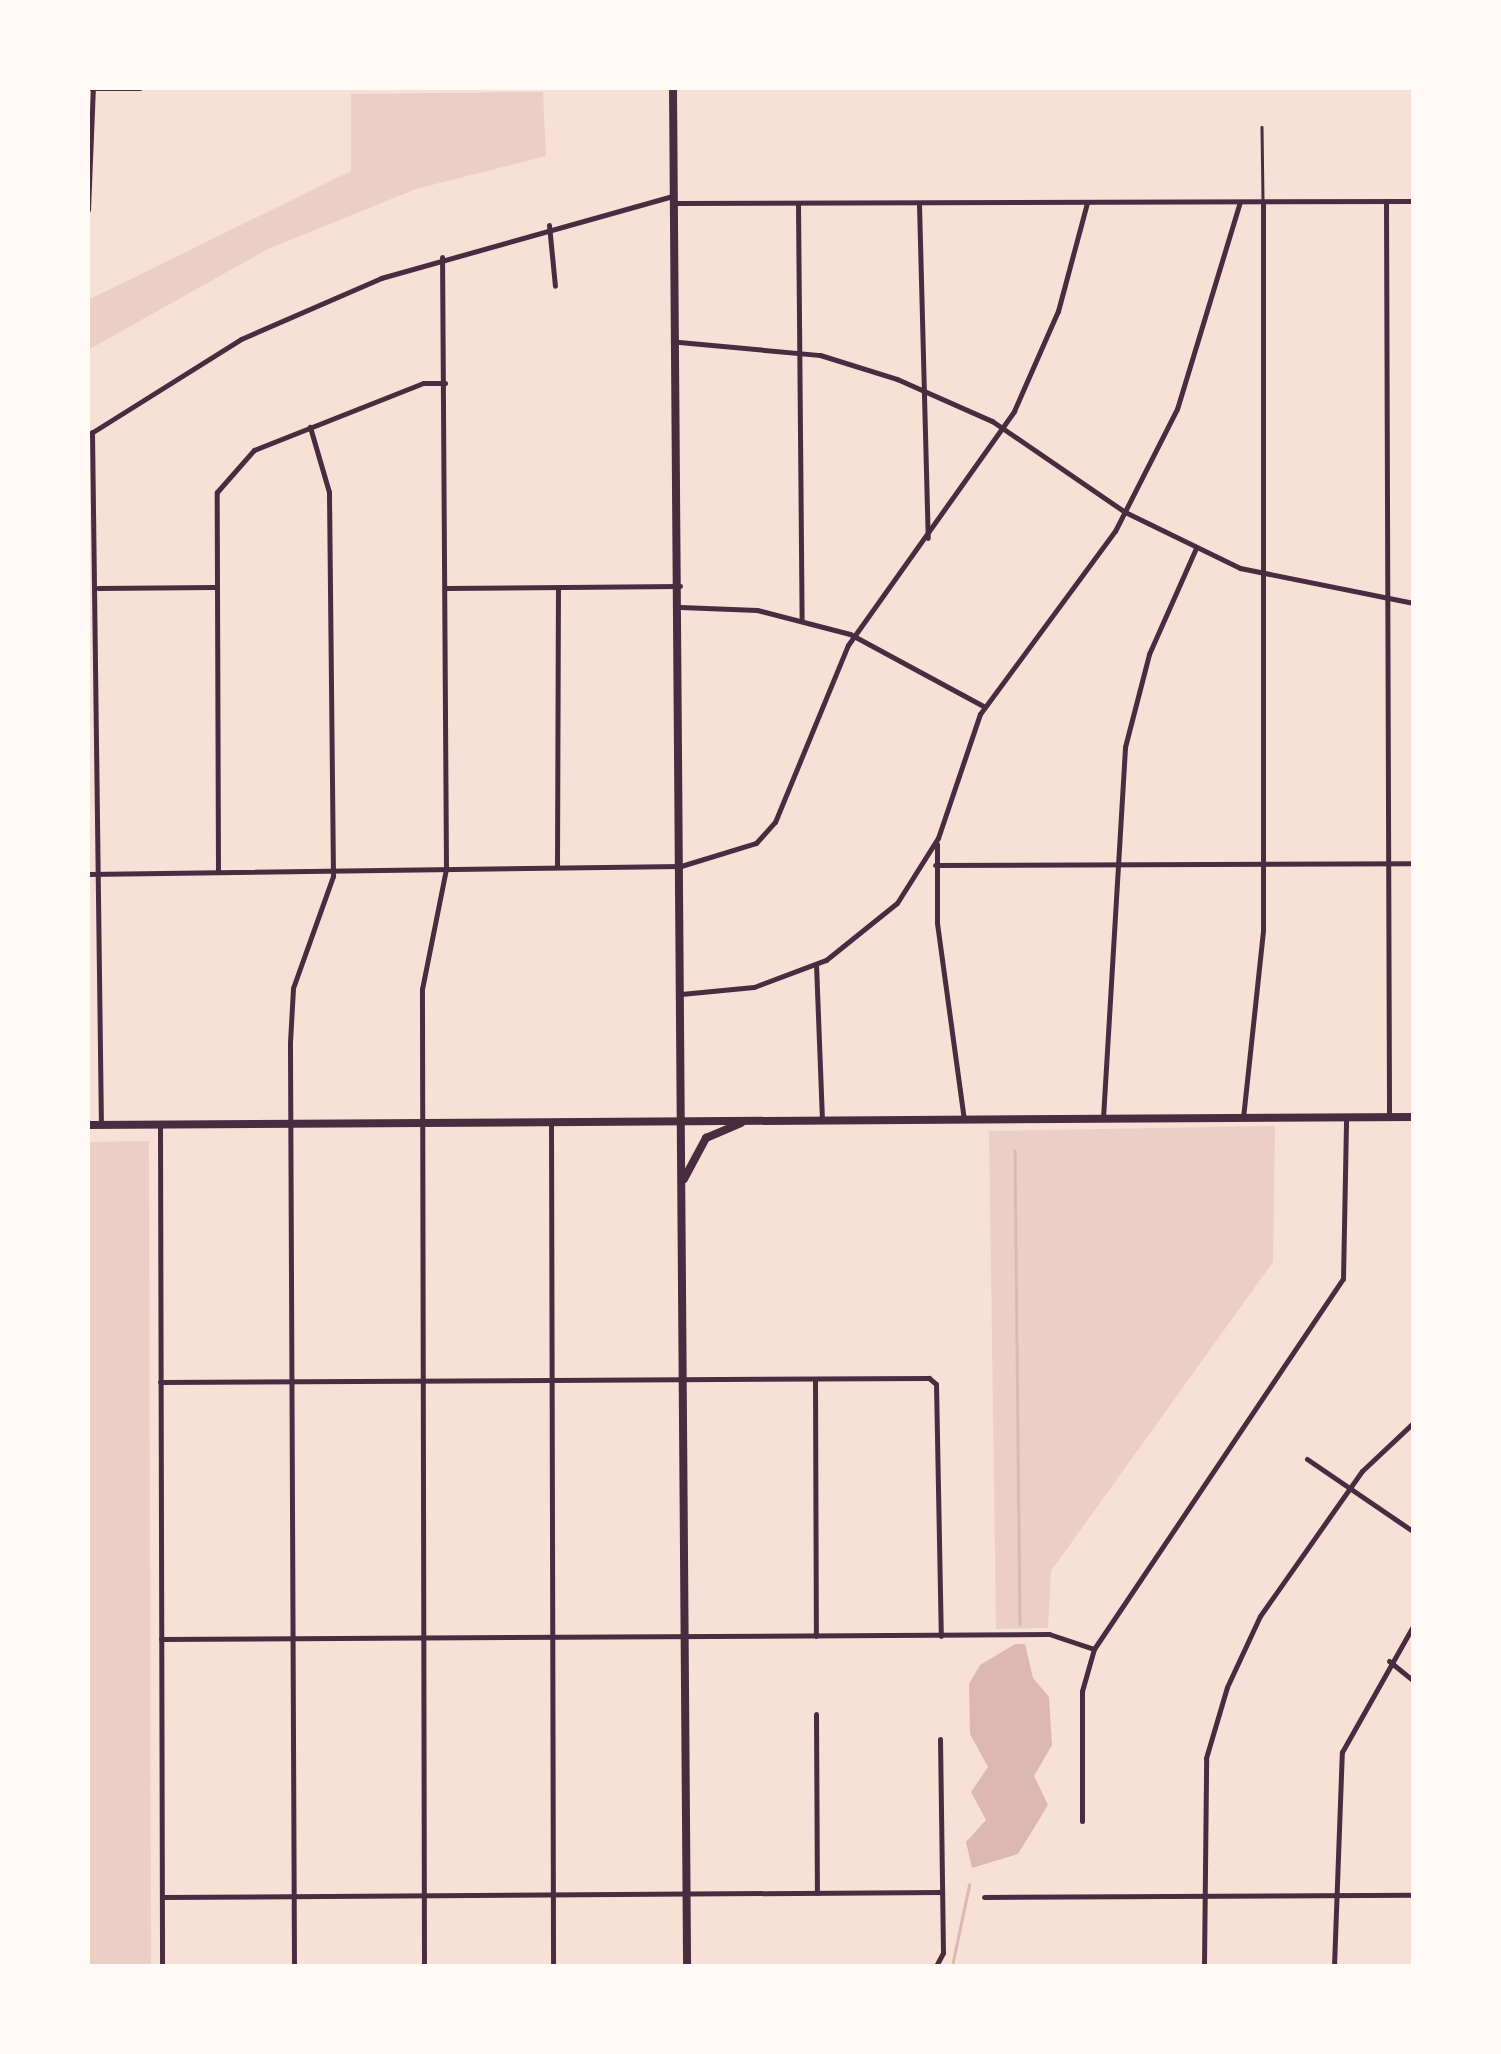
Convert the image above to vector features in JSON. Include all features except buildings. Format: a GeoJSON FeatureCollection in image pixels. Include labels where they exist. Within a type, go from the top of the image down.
{"type":"FeatureCollection","features":[{"type":"Feature","properties":{"kind":"main road"},"geometry":{"type":"LineString","coordinates":[[674,88],[679,342],[686,1966]]}},
{"type":"Feature","properties":{"kind":"main road"},"geometry":{"type":"LineString","coordinates":[[88,1125],[1414,1117]]}},
{"type":"Feature","properties":{"kind":"main road"},"geometry":{"type":"LineString","coordinates":[[682,1184],[706,1138],[750,1120]]}},
{"type":"Feature","properties":{"kind":"street"},"geometry":{"type":"LineString","coordinates":[[88,210],[90,88],[140,88]]}},
{"type":"Feature","properties":{"kind":"street"},"geometry":{"type":"LineString","coordinates":[[101,1125],[98,588],[90,434],[241,339],[442,257],[548,225],[674,200],[919,204],[1414,200]]}},
{"type":"Feature","properties":{"kind":"street"},"geometry":{"type":"LineString","coordinates":[[1386,201],[1389,1117]]}},
{"type":"Feature","properties":{"kind":"street"},"geometry":{"type":"LineString","coordinates":[[964,1119],[936,865],[938,838],[959,756],[986,707],[1125,512],[1206,338],[1240,202]]}},
{"type":"Feature","properties":{"kind":"street"},"geometry":{"type":"LineString","coordinates":[[1244,1118],[1264,862],[1264,202]]}},
{"type":"Feature","properties":{"kind":"street"},"geometry":{"type":"LineString","coordinates":[[88,874],[680,866],[736,855],[775,822],[856,637],[1004,428],[1058,311],[1087,203]]}},
{"type":"Feature","properties":{"kind":"street"},"geometry":{"type":"LineString","coordinates":[[798,204],[802,622]]}},
{"type":"Feature","properties":{"kind":"street"},"geometry":{"type":"LineString","coordinates":[[919,204],[919,388],[928,538]]}},
{"type":"Feature","properties":{"kind":"street"},"geometry":{"type":"LineString","coordinates":[[548,225],[555,286]]}},
{"type":"Feature","properties":{"kind":"street"},"geometry":{"type":"LineString","coordinates":[[424,1966],[422,989],[446,870],[442,257]]}},
{"type":"Feature","properties":{"kind":"street"},"geometry":{"type":"LineString","coordinates":[[679,342],[798,352],[919,388],[1004,428],[1125,512],[1196,548],[1264,575],[1385,601],[1414,602]]}},
{"type":"Feature","properties":{"kind":"street"},"geometry":{"type":"LineString","coordinates":[[218,872],[218,492],[228,471],[310,427],[444,383]]}},
{"type":"Feature","properties":{"kind":"street"},"geometry":{"type":"LineString","coordinates":[[294,1966],[294,988],[333,871],[329,492],[310,427]]}},
{"type":"Feature","properties":{"kind":"street"},"geometry":{"type":"LineString","coordinates":[[1104,1118],[1125,747],[1149,654],[1196,548]]}},
{"type":"Feature","properties":{"kind":"street"},"geometry":{"type":"LineString","coordinates":[[444,588],[680,586]]}},
{"type":"Feature","properties":{"kind":"street"},"geometry":{"type":"LineString","coordinates":[[98,588],[216,588]]}},
{"type":"Feature","properties":{"kind":"street"},"geometry":{"type":"LineString","coordinates":[[557,868],[558,588]]}},
{"type":"Feature","properties":{"kind":"street"},"geometry":{"type":"LineString","coordinates":[[680,607],[802,622],[856,637],[986,707]]}},
{"type":"Feature","properties":{"kind":"street"},"geometry":{"type":"LineString","coordinates":[[681,994],[754,987],[816,964],[897,903],[938,838]]}},
{"type":"Feature","properties":{"kind":"street"},"geometry":{"type":"LineString","coordinates":[[936,865],[1414,863]]}},
{"type":"Feature","properties":{"kind":"street"},"geometry":{"type":"LineString","coordinates":[[816,964],[822,1120]]}},
{"type":"Feature","properties":{"kind":"street"},"geometry":{"type":"LineString","coordinates":[[1082,1821],[1081,1701],[1094,1649],[1331,1309],[1343,1279],[1346,1117]]}},
{"type":"Feature","properties":{"kind":"street"},"geometry":{"type":"LineString","coordinates":[[551,1121],[553,1966]]}},
{"type":"Feature","properties":{"kind":"street"},"geometry":{"type":"LineString","coordinates":[[160,1124],[162,1966]]}},
{"type":"Feature","properties":{"kind":"street"},"geometry":{"type":"LineString","coordinates":[[816,1378],[816,1636]]}},
{"type":"Feature","properties":{"kind":"street"},"geometry":{"type":"LineString","coordinates":[[160,1382],[934,1380],[941,1636]]}},
{"type":"Feature","properties":{"kind":"street"},"geometry":{"type":"LineString","coordinates":[[1204,1966],[1206,1758],[1228,1687],[1260,1616],[1350,1489],[1414,1422]]}},
{"type":"Feature","properties":{"kind":"street"},"geometry":{"type":"LineString","coordinates":[[1308,1459],[1414,1532]]}},
{"type":"Feature","properties":{"kind":"street"},"geometry":{"type":"LineString","coordinates":[[1334,1966],[1342,1752],[1389,1661],[1414,1624]]}},
{"type":"Feature","properties":{"kind":"street"},"geometry":{"type":"LineString","coordinates":[[161,1639],[1065,1635],[1094,1649]]}},
{"type":"Feature","properties":{"kind":"street"},"geometry":{"type":"LineString","coordinates":[[1389,1661],[1414,1681]]}},
{"type":"Feature","properties":{"kind":"street"},"geometry":{"type":"LineString","coordinates":[[816,1714],[816,1893]]}},
{"type":"Feature","properties":{"kind":"street"},"geometry":{"type":"LineString","coordinates":[[936,1966],[942,1892],[940,1739]]}},
{"type":"Feature","properties":{"kind":"street"},"geometry":{"type":"LineString","coordinates":[[162,1897],[942,1892]]}},
{"type":"Feature","properties":{"kind":"street"},"geometry":{"type":"LineString","coordinates":[[984,1897],[1414,1895]]}},
{"type":"Feature","properties":{"kind":"lane"},"geometry":{"type":"LineString","coordinates":[[1262,127],[1264,202]]}},
{"type":"Feature","properties":{"kind":"shaded area"},"geometry":{"type":"Polygon","coordinates":[[[543,92],[546,156],[416,189],[268,249],[88,350],[88,300],[351,171],[351,94],[543,92]]]}},
{"type":"Feature","properties":{"kind":"shaded area"},"geometry":{"type":"Polygon","coordinates":[[[1275,1126],[1273,1262],[1051,1571],[1048,1628],[996,1629],[989,1131],[1275,1126]]]}},
{"type":"Feature","properties":{"kind":"shaded area"},"geometry":{"type":"Polygon","coordinates":[[[149,1141],[151,1966],[88,1966],[88,1142],[149,1141]]]}},
{"type":"Feature","properties":{"kind":"shaded area"},"geometry":{"type":"Polygon","coordinates":[[[1015,1644],[1025,1644],[1033,1678],[1049,1697],[1052,1745],[1034,1776],[1048,1805],[1018,1854],[972,1868],[966,1842],[986,1820],[971,1792],[988,1767],[970,1734],[969,1684],[980,1665],[1015,1644]]]}},
{"type":"Feature","properties":{"kind":"waterway"},"geometry":{"type":"LineString","coordinates":[[1015,1151],[1020,1624]]}},
{"type":"Feature","properties":{"kind":"waterway"},"geometry":{"type":"LineString","coordinates":[[952,1966],[969,1885]]}}]}
